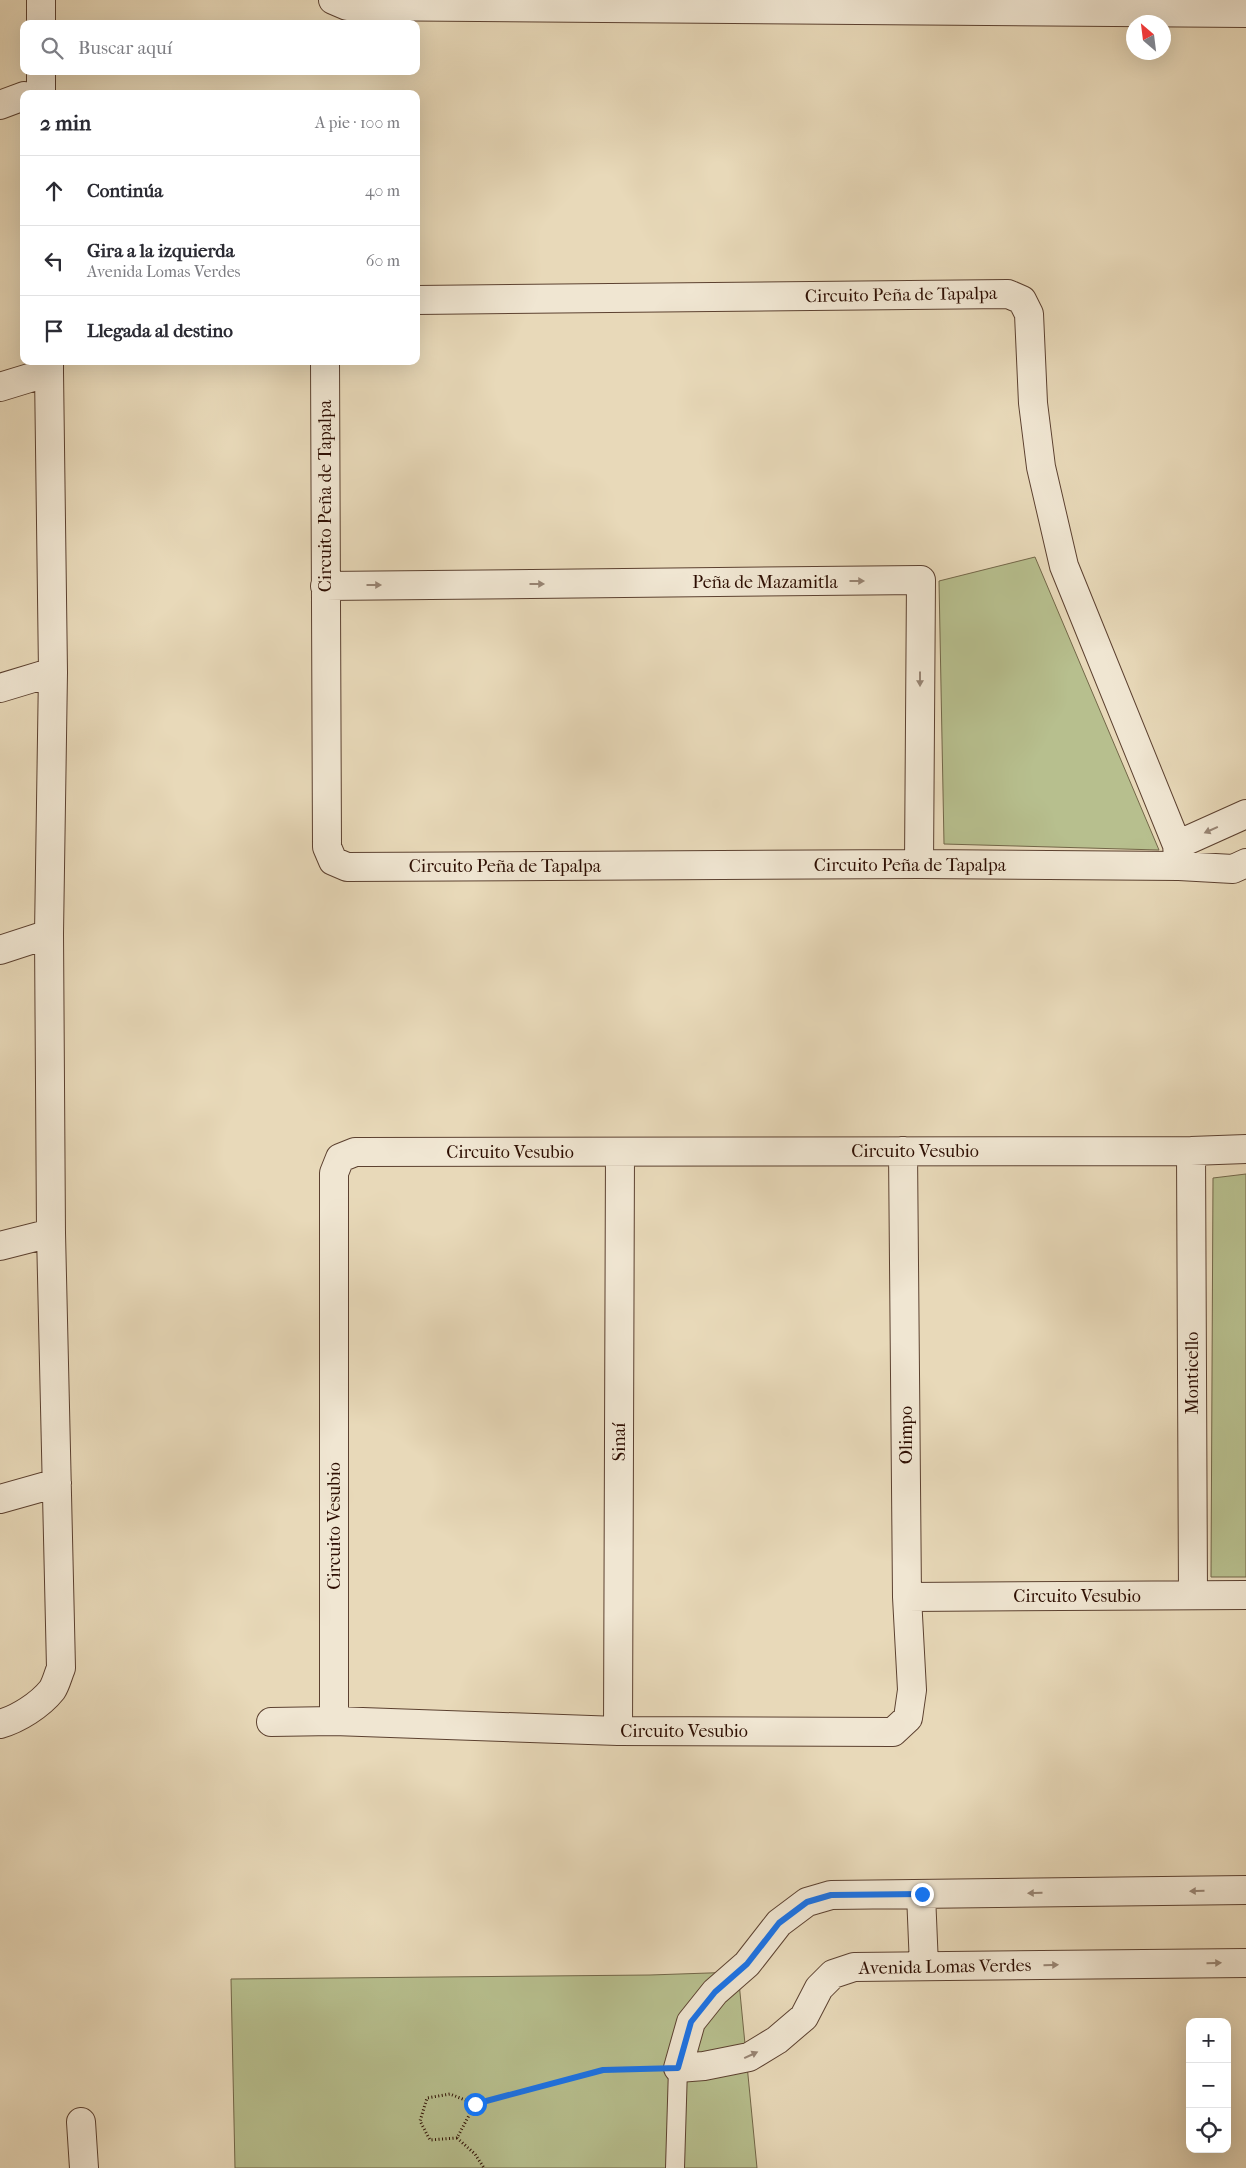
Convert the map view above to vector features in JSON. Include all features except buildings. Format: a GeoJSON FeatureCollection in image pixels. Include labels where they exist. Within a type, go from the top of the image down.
{"type":"FeatureCollection","features":[{"type":"Feature","properties":{"kind":"street"},"geometry":{"type":"LineString","coordinates":[[41,0],[41,20]]}},
{"type":"Feature","properties":{"kind":"street"},"geometry":{"type":"LineString","coordinates":[[333,0],[347,6],[813,4],[1033,6],[1246,13]]}},
{"type":"Feature","properties":{"kind":"street"},"geometry":{"type":"LineString","coordinates":[[0,105],[20,96]]}},
{"type":"Feature","properties":{"kind":"street","name":"Circuito Peña de Tapalpa"},"geometry":{"type":"LineString","coordinates":[[420,300],[1008,294],[1022,300],[1029,314],[1033,403],[1041,467],[1064,566],[1178,856]]}},
{"type":"Feature","properties":{"kind":"street","name":"Circuito Peña de Tapalpa"},"geometry":{"type":"LineString","coordinates":[[325,365],[327,847],[333,861],[347,867],[919,864],[1178,856],[1233,869],[1246,863]]}},
{"type":"Feature","properties":{"kind":"street"},"geometry":{"type":"LineString","coordinates":[[0,387],[49,366],[53,672],[49,934],[51,1233],[61,1668],[52,1689],[33,1707],[11,1721],[0,1724]]}},
{"type":"Feature","properties":{"kind":"street","name":"Peña de Mazamitla"},"geometry":{"type":"LineString","coordinates":[[325,586],[921,580],[919,864]]}},
{"type":"Feature","properties":{"kind":"street"},"geometry":{"type":"LineString","coordinates":[[0,688],[53,672]]}},
{"type":"Feature","properties":{"kind":"street","name":"Circuito Peña de Tapalpa"},"geometry":{"type":"LineString","coordinates":[[1178,856],[1246,814]]}},
{"type":"Feature","properties":{"kind":"street"},"geometry":{"type":"LineString","coordinates":[[0,950],[49,934]]}},
{"type":"Feature","properties":{"kind":"street","name":"Circuito Vesubio"},"geometry":{"type":"LineString","coordinates":[[334,1721],[334,1173],[340,1158],[355,1152],[1191,1151],[1246,1149]]}},
{"type":"Feature","properties":{"kind":"street","name":"Olimpo"},"geometry":{"type":"LineString","coordinates":[[903,1151],[907,1597],[912,1690],[908,1718]]}},
{"type":"Feature","properties":{"kind":"street","name":"Monticello"},"geometry":{"type":"LineString","coordinates":[[1191,1151],[1194,1595]]}},
{"type":"Feature","properties":{"kind":"street","name":"Sinaí"},"geometry":{"type":"LineString","coordinates":[[618,1731],[620,1152]]}},
{"type":"Feature","properties":{"kind":"street"},"geometry":{"type":"LineString","coordinates":[[0,1246],[51,1233]]}},
{"type":"Feature","properties":{"kind":"street"},"geometry":{"type":"LineString","coordinates":[[0,1499],[57,1484]]}},
{"type":"Feature","properties":{"kind":"street","name":"Circuito Vesubio"},"geometry":{"type":"LineString","coordinates":[[907,1597],[1246,1595]]}},
{"type":"Feature","properties":{"kind":"street","name":"Circuito Vesubio"},"geometry":{"type":"LineString","coordinates":[[271,1722],[334,1721],[618,1731],[893,1732],[908,1718]]}},
{"type":"Feature","properties":{"kind":"street"},"geometry":{"type":"LineString","coordinates":[[678,2068],[691,2022],[715,1992],[747,1964],[779,1923],[807,1902],[831,1895],[1246,1890]]}},
{"type":"Feature","properties":{"kind":"street"},"geometry":{"type":"LineString","coordinates":[[922,1894],[924,1966]]}},
{"type":"Feature","properties":{"kind":"street","name":"Avenida Lomas Verdes"},"geometry":{"type":"LineString","coordinates":[[678,2068],[704,2066],[749,2057],[777,2040],[804,2017],[819,1988],[833,1974],[854,1967],[1246,1963]]}},
{"type":"Feature","properties":{"kind":"street"},"geometry":{"type":"LineString","coordinates":[[82,2122],[84,2168]]}},
{"type":"Feature","properties":{"kind":"lane"},"geometry":{"type":"LineString","coordinates":[[675,2168],[678,2068]]}},
{"type":"Feature","properties":{"kind":"path"},"geometry":{"type":"LineString","coordinates":[[484,2168],[475,2154],[457,2138],[430,2140],[420,2121],[427,2098],[450,2094],[475,2104],[603,2070],[678,2068]]}},
{"type":"Feature","properties":{"kind":"path"},"geometry":{"type":"LineString","coordinates":[[457,2138],[475,2104]]}},
{"type":"Feature","properties":{"kind":"green space"},"geometry":{"type":"Polygon","coordinates":[[[1035,557],[1159,850],[944,844],[939,581],[1035,557]]]}},
{"type":"Feature","properties":{"kind":"green space"},"geometry":{"type":"Polygon","coordinates":[[[1246,1174],[1246,1577],[1211,1577],[1213,1178],[1246,1174]]]}},
{"type":"Feature","properties":{"kind":"green space"},"geometry":{"type":"Polygon","coordinates":[[[738,1972],[757,2168],[235,2168],[231,1979],[650,1975],[738,1972]]]}},
{"type":"Feature","properties":{"kind":"route"},"geometry":{"type":"LineString","coordinates":[[475,2104],[603,2070],[678,2068],[691,2022],[715,1992],[747,1964],[779,1923],[807,1902],[831,1895],[922,1894]]}}]}
